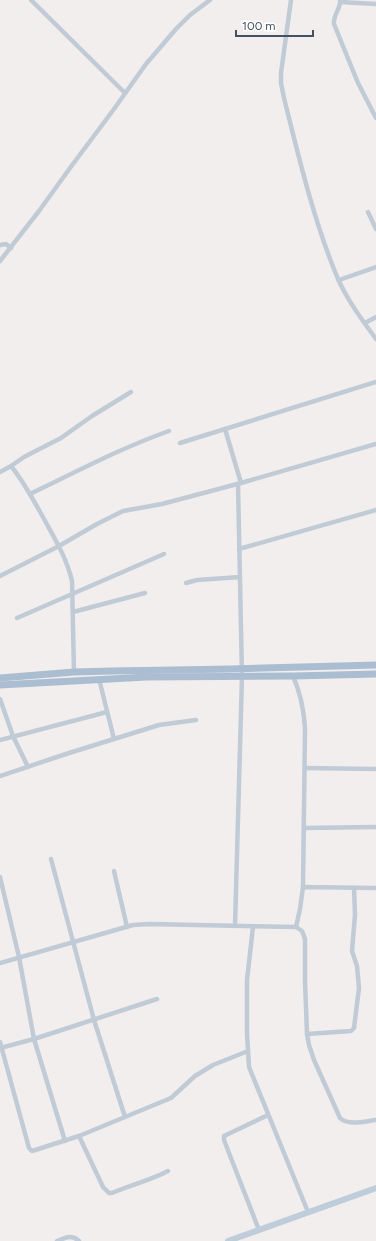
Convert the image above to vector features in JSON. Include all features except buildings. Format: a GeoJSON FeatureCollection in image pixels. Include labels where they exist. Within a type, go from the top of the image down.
{"type":"FeatureCollection","features":[{"type":"Feature","properties":{"kind":"main road"},"geometry":{"type":"LineString","coordinates":[[0,685],[376,665]]}},
{"type":"Feature","properties":{"kind":"main road"},"geometry":{"type":"LineString","coordinates":[[0,678],[74,672],[112,671],[242,672],[293,676],[376,674]]}},
{"type":"Feature","properties":{"kind":"street"},"geometry":{"type":"LineString","coordinates":[[32,0],[125,93]]}},
{"type":"Feature","properties":{"kind":"street"},"geometry":{"type":"LineString","coordinates":[[0,261],[114,110],[146,64],[190,15],[210,0]]}},
{"type":"Feature","properties":{"kind":"street"},"geometry":{"type":"LineString","coordinates":[[291,0],[281,73],[282,89],[315,216],[339,280],[351,303],[376,338]]}},
{"type":"Feature","properties":{"kind":"street"},"geometry":{"type":"LineString","coordinates":[[376,4],[340,1],[340,7],[335,16],[334,22],[358,83],[376,118]]}},
{"type":"Feature","properties":{"kind":"street"},"geometry":{"type":"LineString","coordinates":[[368,212],[376,229]]}},
{"type":"Feature","properties":{"kind":"street"},"geometry":{"type":"LineString","coordinates":[[0,245],[6,244],[11,248]]}},
{"type":"Feature","properties":{"kind":"street"},"geometry":{"type":"LineString","coordinates":[[339,280],[376,267]]}},
{"type":"Feature","properties":{"kind":"street"},"geometry":{"type":"LineString","coordinates":[[365,323],[376,317]]}},
{"type":"Feature","properties":{"kind":"street"},"geometry":{"type":"LineString","coordinates":[[180,443],[376,382]]}},
{"type":"Feature","properties":{"kind":"street"},"geometry":{"type":"LineString","coordinates":[[0,472],[61,438],[92,416],[132,392]]}},
{"type":"Feature","properties":{"kind":"street"},"geometry":{"type":"LineString","coordinates":[[225,429],[240,483],[239,549],[242,672],[236,926]]}},
{"type":"Feature","properties":{"kind":"street"},"geometry":{"type":"LineString","coordinates":[[30,494],[116,452],[169,431]]}},
{"type":"Feature","properties":{"kind":"street"},"geometry":{"type":"LineString","coordinates":[[0,576],[124,511],[162,504],[376,444]]}},
{"type":"Feature","properties":{"kind":"street"},"geometry":{"type":"LineString","coordinates":[[12,466],[30,494],[59,546],[70,570],[72,581],[74,672]]}},
{"type":"Feature","properties":{"kind":"street"},"geometry":{"type":"LineString","coordinates":[[239,549],[376,510]]}},
{"type":"Feature","properties":{"kind":"street"},"geometry":{"type":"LineString","coordinates":[[17,618],[164,554]]}},
{"type":"Feature","properties":{"kind":"street"},"geometry":{"type":"LineString","coordinates":[[186,583],[197,580],[240,577]]}},
{"type":"Feature","properties":{"kind":"street"},"geometry":{"type":"LineString","coordinates":[[73,612],[145,593]]}},
{"type":"Feature","properties":{"kind":"street"},"geometry":{"type":"LineString","coordinates":[[293,676],[298,687],[305,728],[303,887],[296,927]]}},
{"type":"Feature","properties":{"kind":"street"},"geometry":{"type":"LineString","coordinates":[[99,679],[114,739]]}},
{"type":"Feature","properties":{"kind":"street"},"geometry":{"type":"LineString","coordinates":[[0,699],[13,736],[28,767]]}},
{"type":"Feature","properties":{"kind":"street"},"geometry":{"type":"LineString","coordinates":[[0,740],[107,712]]}},
{"type":"Feature","properties":{"kind":"street"},"geometry":{"type":"LineString","coordinates":[[0,776],[159,725],[196,720]]}},
{"type":"Feature","properties":{"kind":"street"},"geometry":{"type":"LineString","coordinates":[[305,768],[376,769]]}},
{"type":"Feature","properties":{"kind":"street"},"geometry":{"type":"LineString","coordinates":[[304,828],[376,827]]}},
{"type":"Feature","properties":{"kind":"street"},"geometry":{"type":"LineString","coordinates":[[51,859],[94,1020],[125,1117]]}},
{"type":"Feature","properties":{"kind":"street"},"geometry":{"type":"LineString","coordinates":[[114,872],[127,926]]}},
{"type":"Feature","properties":{"kind":"street"},"geometry":{"type":"LineString","coordinates":[[0,877],[19,957],[34,1039],[65,1141]]}},
{"type":"Feature","properties":{"kind":"street"},"geometry":{"type":"LineString","coordinates":[[303,887],[376,888]]}},
{"type":"Feature","properties":{"kind":"street"},"geometry":{"type":"LineString","coordinates":[[307,1034],[351,1031],[354,1028],[359,988],[357,966],[352,951],[354,888]]}},
{"type":"Feature","properties":{"kind":"street"},"geometry":{"type":"LineString","coordinates":[[0,963],[127,926],[149,924],[296,927],[302,931],[305,939],[307,1034],[314,1060],[340,1118],[343,1121],[376,1120]]}},
{"type":"Feature","properties":{"kind":"street"},"geometry":{"type":"LineString","coordinates":[[252,927],[247,980],[247,1034],[250,1070],[308,1212]]}},
{"type":"Feature","properties":{"kind":"street"},"geometry":{"type":"LineString","coordinates":[[1,1048],[34,1039],[157,999]]}},
{"type":"Feature","properties":{"kind":"street"},"geometry":{"type":"LineString","coordinates":[[0,1042],[30,1150],[79,1136],[171,1098],[195,1076],[213,1065],[248,1051]]}},
{"type":"Feature","properties":{"kind":"street"},"geometry":{"type":"LineString","coordinates":[[259,1230],[224,1138],[225,1134],[268,1115]]}},
{"type":"Feature","properties":{"kind":"street"},"geometry":{"type":"LineString","coordinates":[[79,1136],[104,1187],[109,1193],[158,1177],[168,1170]]}},
{"type":"Feature","properties":{"kind":"street"},"geometry":{"type":"LineString","coordinates":[[228,1241],[376,1188]]}},
{"type":"Feature","properties":{"kind":"street"},"geometry":{"type":"LineString","coordinates":[[57,1241],[69,1236],[76,1238],[79,1241]]}}]}
